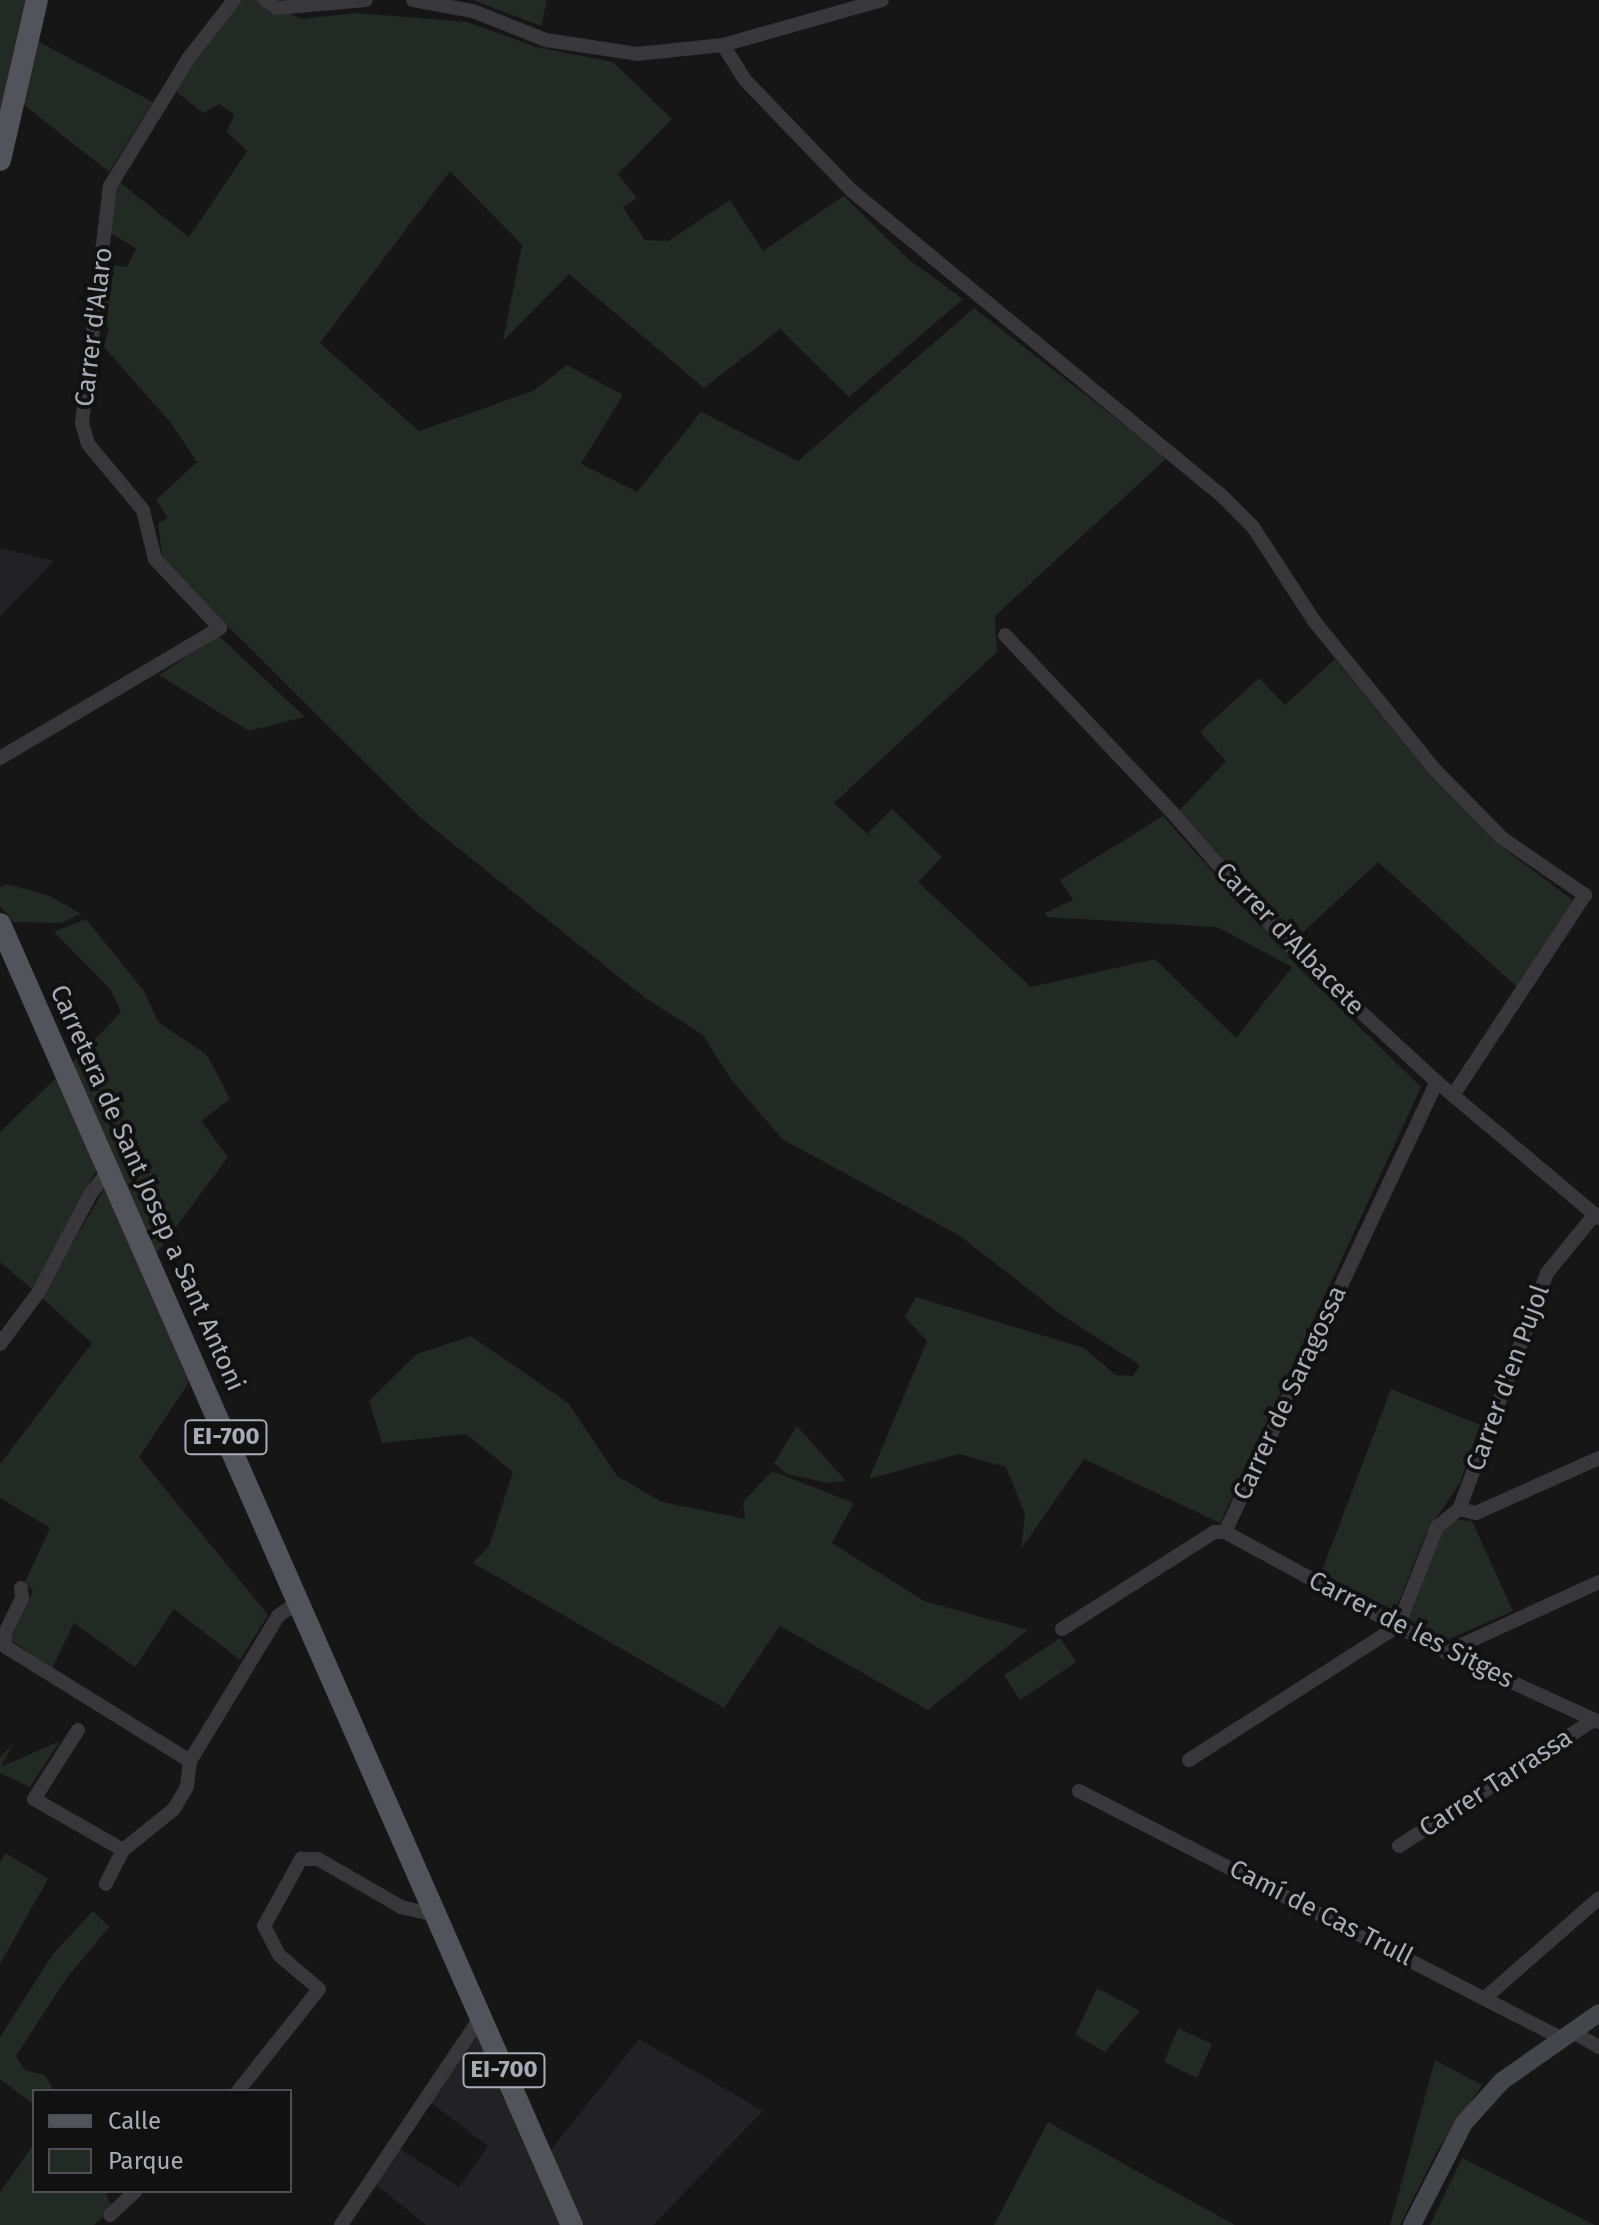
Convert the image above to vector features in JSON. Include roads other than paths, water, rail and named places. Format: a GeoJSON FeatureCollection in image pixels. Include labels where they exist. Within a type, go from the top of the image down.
{"type":"FeatureCollection","features":[{"type":"Feature","properties":{"kind":"main road"},"geometry":{"type":"LineString","coordinates":[[0,160],[37,0]]}},
{"type":"Feature","properties":{"kind":"main road","name":"Carretera de Sant Josep a Sant Antoni"},"geometry":{"type":"LineString","coordinates":[[0,924],[436,1915]]}},
{"type":"Feature","properties":{"kind":"main road","name":"EI-700"},"geometry":{"type":"LineString","coordinates":[[436,1915],[572,2225]]}},
{"type":"Feature","properties":{"kind":"street","name":"Carrer d'Alaro"},"geometry":{"type":"LineString","coordinates":[[0,758],[220,628],[155,559],[143,510],[88,444],[82,423],[110,186],[188,59],[234,0]]}},
{"type":"Feature","properties":{"kind":"street"},"geometry":{"type":"LineString","coordinates":[[265,0],[277,8],[366,0]]}},
{"type":"Feature","properties":{"kind":"street"},"geometry":{"type":"LineString","coordinates":[[413,0],[473,11],[546,40],[637,54],[723,45],[882,0]]}},
{"type":"Feature","properties":{"kind":"street"},"geometry":{"type":"LineString","coordinates":[[723,45],[745,80],[852,191],[1220,494],[1253,527],[1314,621],[1435,770],[1502,838],[1585,895],[1453,1095]]}},
{"type":"Feature","properties":{"kind":"street","name":"Carrer d'Albacete"},"geometry":{"type":"LineString","coordinates":[[1005,635],[1288,945],[1437,1082],[1597,1216]]}},
{"type":"Feature","properties":{"kind":"street","name":"Carrer de Saragossa"},"geometry":{"type":"LineString","coordinates":[[1062,1629],[1214,1532],[1225,1532],[1437,1082]]}},
{"type":"Feature","properties":{"kind":"street"},"geometry":{"type":"LineString","coordinates":[[0,1344],[38,1293],[91,1193],[109,1171]]}},
{"type":"Feature","properties":{"kind":"street","name":"Carrer d'en Pujol"},"geometry":{"type":"LineString","coordinates":[[1398,1626],[1437,1527],[1459,1509],[1547,1273],[1597,1216]]}},
{"type":"Feature","properties":{"kind":"street","name":"Carrer d'en Pujol"},"geometry":{"type":"LineString","coordinates":[[1459,1509],[1476,1513],[1599,1458]]}},
{"type":"Feature","properties":{"kind":"street","name":"Carrer de les Sitges"},"geometry":{"type":"LineString","coordinates":[[1225,1532],[1446,1652],[1596,1721]]}},
{"type":"Feature","properties":{"kind":"street"},"geometry":{"type":"LineString","coordinates":[[1446,1652],[1599,1582]]}},
{"type":"Feature","properties":{"kind":"street"},"geometry":{"type":"LineString","coordinates":[[21,1588],[22,1598],[4,1635],[6,1647],[190,1761]]}},
{"type":"Feature","properties":{"kind":"street"},"geometry":{"type":"LineString","coordinates":[[106,1884],[123,1850],[174,1809],[187,1787],[190,1761],[278,1616],[298,1602]]}},
{"type":"Feature","properties":{"kind":"street"},"geometry":{"type":"LineString","coordinates":[[1189,1760],[1398,1626]]}},
{"type":"Feature","properties":{"kind":"street","name":"Carrer Tarrassa"},"geometry":{"type":"LineString","coordinates":[[1399,1846],[1596,1721]]}},
{"type":"Feature","properties":{"kind":"street"},"geometry":{"type":"LineString","coordinates":[[78,1730],[34,1799],[123,1850]]}},
{"type":"Feature","properties":{"kind":"street","name":"Camí de Cas Trull"},"geometry":{"type":"LineString","coordinates":[[1079,1791],[1486,1997],[1599,2047]]}},
{"type":"Feature","properties":{"kind":"street"},"geometry":{"type":"LineString","coordinates":[[240,2089],[319,1989],[279,1955],[264,1926],[301,1859],[318,1859],[401,1907],[436,1915]]}},
{"type":"Feature","properties":{"kind":"street"},"geometry":{"type":"LineString","coordinates":[[1486,1997],[1599,1898]]}},
{"type":"Feature","properties":{"kind":"street"},"geometry":{"type":"LineString","coordinates":[[1412,2225],[1464,2123],[1502,2081],[1599,2013]]}},
{"type":"Feature","properties":{"kind":"street"},"geometry":{"type":"LineString","coordinates":[[341,2225],[481,2017]]}},
{"type":"Feature","properties":{"kind":"street"},"geometry":{"type":"LineString","coordinates":[[110,2215],[134,2193]]}}]}
